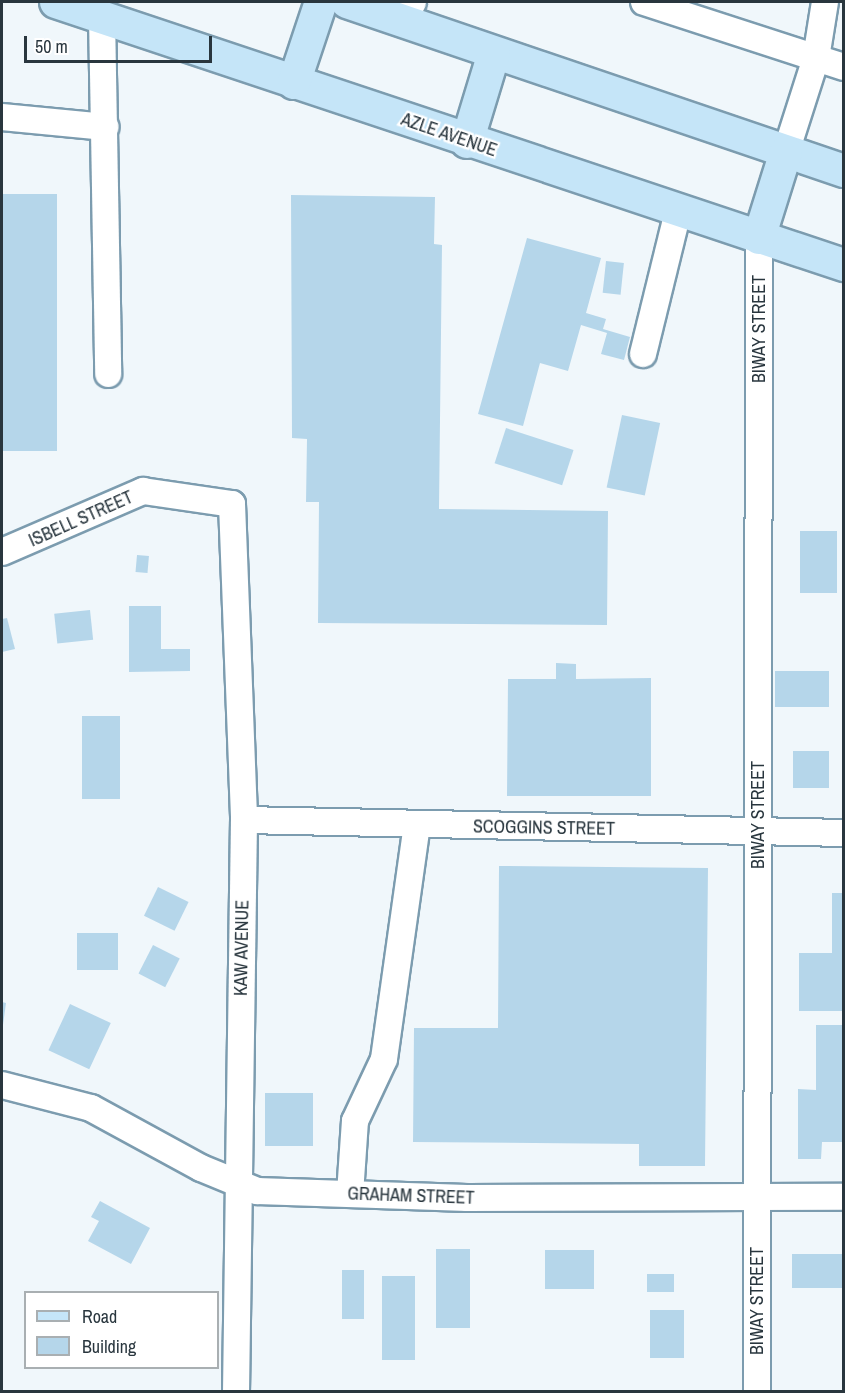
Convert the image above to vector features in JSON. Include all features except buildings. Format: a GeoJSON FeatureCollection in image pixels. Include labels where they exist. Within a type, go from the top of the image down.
{"type":"FeatureCollection","features":[{"type":"Feature","properties":{"kind":"main road","name":"AZLE AVENUE"},"geometry":{"type":"LineString","coordinates":[[56,2],[467,142],[843,265]]}},
{"type":"Feature","properties":{"kind":"main road"},"geometry":{"type":"LineString","coordinates":[[294,82],[321,2]]}},
{"type":"Feature","properties":{"kind":"main road"},"geometry":{"type":"LineString","coordinates":[[347,2],[408,11],[494,53],[843,171]]}},
{"type":"Feature","properties":{"kind":"main road"},"geometry":{"type":"LineString","coordinates":[[467,142],[494,53]]}},
{"type":"Feature","properties":{"kind":"main road"},"geometry":{"type":"LineString","coordinates":[[759,238],[786,152]]}},
{"type":"Feature","properties":{"kind":"street"},"geometry":{"type":"LineString","coordinates":[[644,2],[843,67]]}},
{"type":"Feature","properties":{"kind":"street"},"geometry":{"type":"LineString","coordinates":[[786,152],[816,58],[825,2]]}},
{"type":"Feature","properties":{"kind":"street"},"geometry":{"type":"LineString","coordinates":[[102,16],[106,127],[108,374]]}},
{"type":"Feature","properties":{"kind":"street"},"geometry":{"type":"LineString","coordinates":[[2,117],[106,127]]}},
{"type":"Feature","properties":{"kind":"street"},"geometry":{"type":"LineString","coordinates":[[643,354],[678,212]]}},
{"type":"Feature","properties":{"kind":"street","name":"BIWAY STREET"},"geometry":{"type":"LineString","coordinates":[[757,1392],[759,238]]}},
{"type":"Feature","properties":{"kind":"street","name":"ISBELL STREET"},"geometry":{"type":"LineString","coordinates":[[2,552],[143,491],[232,504]]}},
{"type":"Feature","properties":{"kind":"street","name":"KAW AVENUE"},"geometry":{"type":"LineString","coordinates":[[232,504],[244,820],[236,1392]]}},
{"type":"Feature","properties":{"kind":"street","name":"SCOGGINS STREET"},"geometry":{"type":"LineString","coordinates":[[244,820],[758,833],[843,833]]}},
{"type":"Feature","properties":{"kind":"street"},"geometry":{"type":"LineString","coordinates":[[350,1194],[355,1121],[384,1059],[417,825]]}},
{"type":"Feature","properties":{"kind":"street","name":"GRAHAM STREET"},"geometry":{"type":"LineString","coordinates":[[2,1084],[92,1108],[239,1184],[257,1191],[467,1198],[843,1197]]}}]}
